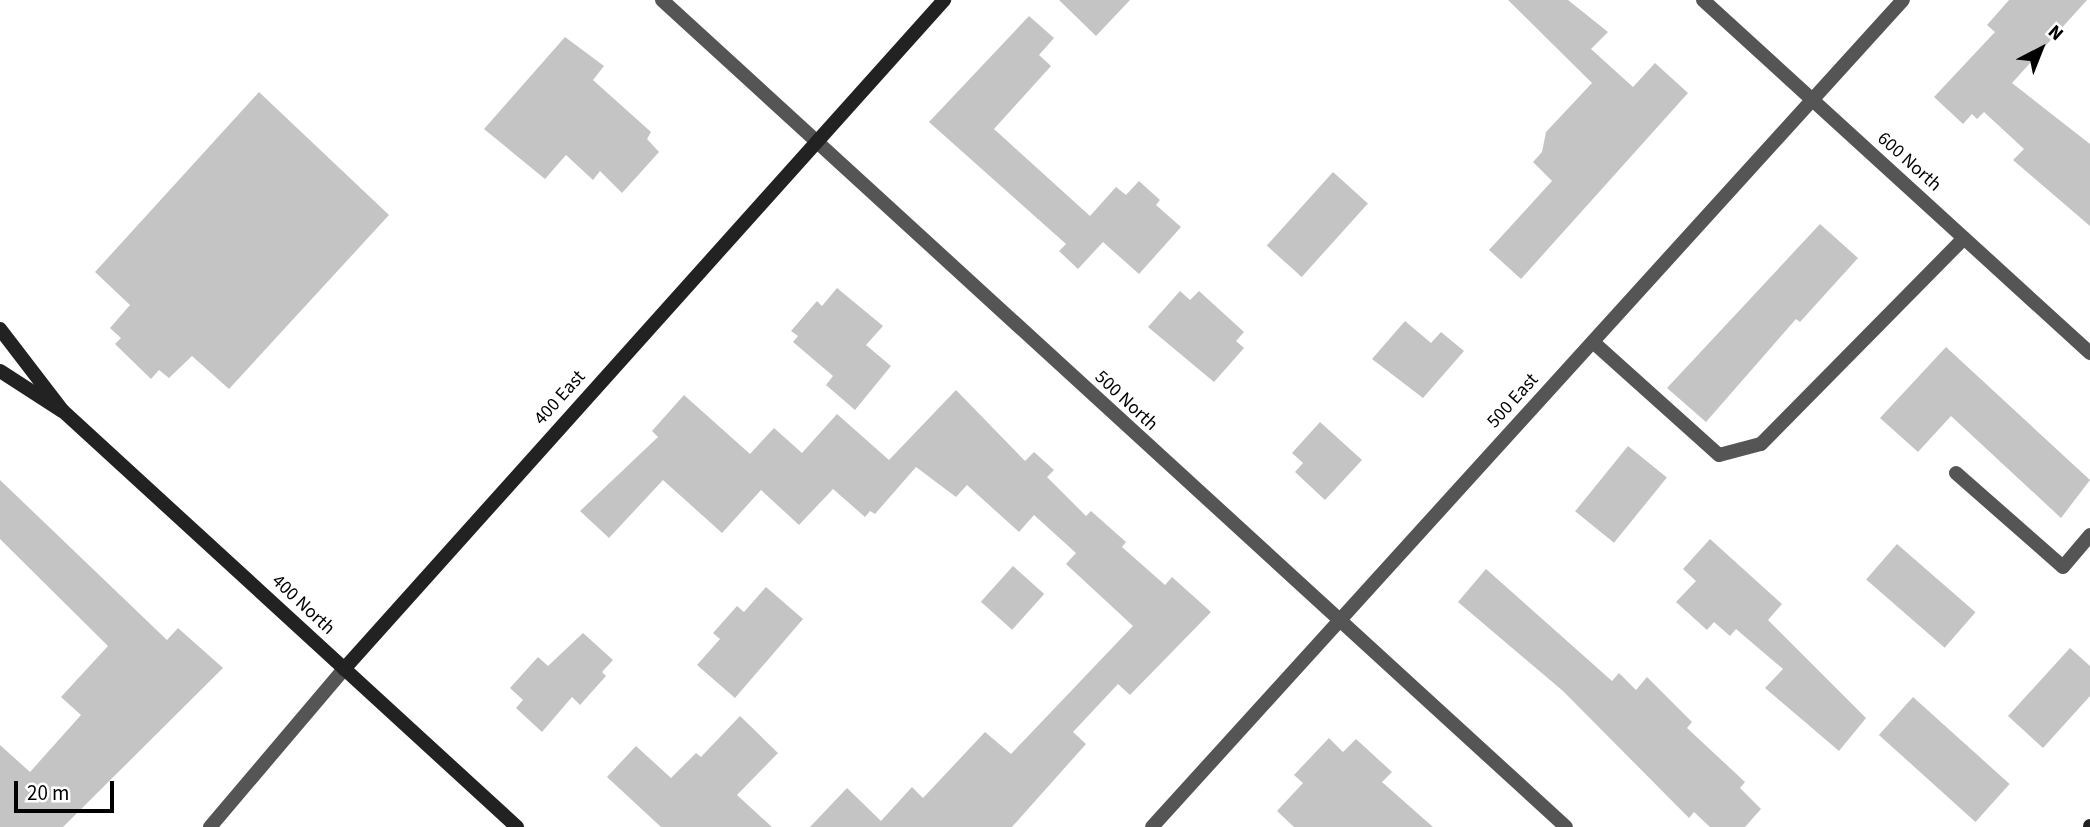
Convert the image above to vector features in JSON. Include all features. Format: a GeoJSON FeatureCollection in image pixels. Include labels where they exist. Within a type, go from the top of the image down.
{"type":"FeatureCollection","features":[{"type":"Feature","properties":{"kind":"street","name":"500 North"},"geometry":{"type":"LineString","coordinates":[[662,0],[1338,622],[1566,827]]}},
{"type":"Feature","properties":{"kind":"street","name":"400 East"},"geometry":{"type":"LineString","coordinates":[[209,827],[344,669],[944,0]]}},
{"type":"Feature","properties":{"kind":"street","name":"600 North"},"geometry":{"type":"LineString","coordinates":[[1703,0],[2090,353]]}},
{"type":"Feature","properties":{"kind":"street","name":"500 East"},"geometry":{"type":"LineString","coordinates":[[1152,827],[1903,0]]}},
{"type":"Feature","properties":{"kind":"street"},"geometry":{"type":"LineString","coordinates":[[1593,342],[1719,455],[1761,444],[1964,238]]}},
{"type":"Feature","properties":{"kind":"street","name":"400 North"},"geometry":{"type":"LineString","coordinates":[[0,329],[63,411],[517,827]]}},
{"type":"Feature","properties":{"kind":"street","name":"400 North"},"geometry":{"type":"LineString","coordinates":[[0,372],[63,411]]}},
{"type":"Feature","properties":{"kind":"street"},"geometry":{"type":"LineString","coordinates":[[1956,473],[2063,567],[2090,535]]}},
{"type":"Feature","properties":{"kind":"building"},"geometry":{"type":"Polygon","coordinates":[[[1059,0],[1130,0],[1096,36],[1059,0]]]}},
{"type":"Feature","properties":{"kind":"building"},"geometry":{"type":"Polygon","coordinates":[[[1508,0],[1568,0],[1608,32],[1591,49],[1633,87],[1655,63],[1688,93],[1521,279],[1489,250],[1552,181],[1533,162],[1542,152],[1546,132],[1592,83],[1508,0]]]}},
{"type":"Feature","properties":{"kind":"building"},"geometry":{"type":"Polygon","coordinates":[[[2009,0],[2087,0],[2012,83],[2090,144],[2090,226],[2013,160],[2024,149],[1984,112],[1977,119],[1972,114],[1963,124],[1934,97],[1995,32],[1987,25],[2009,0]]]}},
{"type":"Feature","properties":{"kind":"building"},"geometry":{"type":"Polygon","coordinates":[[[1029,16],[1054,38],[1039,55],[1051,66],[994,129],[1090,216],[1116,187],[1126,195],[1139,181],[1160,200],[1156,205],[1181,227],[1139,274],[1103,242],[1078,269],[1059,251],[1066,244],[929,122],[1029,16]]]}},
{"type":"Feature","properties":{"kind":"building"},"geometry":{"type":"Polygon","coordinates":[[[565,37],[604,66],[593,80],[651,132],[647,139],[659,152],[622,193],[600,171],[593,180],[566,155],[545,179],[484,129],[565,37]]]}},
{"type":"Feature","properties":{"kind":"building"},"geometry":{"type":"Polygon","coordinates":[[[259,92],[389,215],[229,389],[192,356],[169,378],[159,370],[151,379],[115,344],[121,338],[110,328],[130,305],[95,272],[259,92]]]}},
{"type":"Feature","properties":{"kind":"building"},"geometry":{"type":"Polygon","coordinates":[[[1333,172],[1368,203],[1302,277],[1267,246],[1333,172]]]}},
{"type":"Feature","properties":{"kind":"building"},"geometry":{"type":"Polygon","coordinates":[[[1820,224],[1858,258],[1800,322],[1796,319],[1706,422],[1667,388],[1820,224]]]}},
{"type":"Feature","properties":{"kind":"building"},"geometry":{"type":"Polygon","coordinates":[[[837,288],[883,326],[866,345],[891,366],[855,410],[826,385],[833,376],[793,342],[798,336],[791,331],[817,301],[822,306],[837,288]]]}},
{"type":"Feature","properties":{"kind":"building"},"geometry":{"type":"Polygon","coordinates":[[[1180,291],[1190,300],[1199,291],[1244,332],[1236,341],[1244,348],[1214,382],[1148,327],[1180,291]]]}},
{"type":"Feature","properties":{"kind":"building"},"geometry":{"type":"Polygon","coordinates":[[[1405,321],[1431,343],[1441,332],[1464,351],[1423,398],[1372,359],[1405,321]]]}},
{"type":"Feature","properties":{"kind":"building"},"geometry":{"type":"Polygon","coordinates":[[[1946,347],[2090,480],[2061,518],[1951,416],[1918,452],[1880,418],[1946,347]]]}},
{"type":"Feature","properties":{"kind":"building"},"geometry":{"type":"Polygon","coordinates":[[[956,390],[1025,461],[1034,452],[1054,470],[1047,477],[1086,516],[1091,511],[1126,542],[1122,547],[1165,585],[1172,577],[1211,612],[1130,695],[1118,684],[1073,732],[1086,744],[1012,827],[810,827],[847,788],[881,821],[912,787],[923,798],[985,732],[1011,754],[1133,626],[1066,564],[1076,553],[1034,515],[1019,532],[967,485],[956,497],[916,467],[875,514],[870,511],[865,517],[833,489],[799,525],[761,490],[722,533],[663,480],[609,538],[580,511],[658,437],[652,431],[684,395],[750,454],[774,428],[802,453],[837,414],[889,460],[956,390]]]}},
{"type":"Feature","properties":{"kind":"building"},"geometry":{"type":"Polygon","coordinates":[[[1320,422],[1362,460],[1325,500],[1295,472],[1303,463],[1292,453],[1320,422]]]}},
{"type":"Feature","properties":{"kind":"building"},"geometry":{"type":"Polygon","coordinates":[[[1628,446],[1667,477],[1614,543],[1575,511],[1628,446]]]}},
{"type":"Feature","properties":{"kind":"building"},"geometry":{"type":"Polygon","coordinates":[[[0,480],[167,640],[178,628],[223,668],[63,827],[0,827],[0,745],[30,772],[81,715],[61,697],[108,646],[0,539],[0,480]]]}},
{"type":"Feature","properties":{"kind":"building"},"geometry":{"type":"Polygon","coordinates":[[[1710,539],[1782,604],[1768,620],[1866,718],[1839,751],[1765,688],[1783,669],[1736,629],[1730,636],[1714,622],[1707,630],[1676,602],[1696,581],[1683,569],[1710,539]]]}},
{"type":"Feature","properties":{"kind":"building"},"geometry":{"type":"Polygon","coordinates":[[[1897,544],[1975,612],[1945,648],[1866,579],[1897,544]]]}},
{"type":"Feature","properties":{"kind":"building"},"geometry":{"type":"Polygon","coordinates":[[[1013,566],[1044,594],[1012,630],[981,602],[1013,566]]]}},
{"type":"Feature","properties":{"kind":"building"},"geometry":{"type":"Polygon","coordinates":[[[1486,569],[1612,681],[1619,673],[1636,690],[1647,677],[1692,722],[1687,728],[1745,782],[1740,788],[1761,809],[1745,827],[1710,827],[1694,812],[1689,818],[1563,691],[1458,602],[1486,569]]]}},
{"type":"Feature","properties":{"kind":"building"},"geometry":{"type":"Polygon","coordinates":[[[766,587],[803,619],[735,698],[697,665],[720,639],[713,633],[737,606],[744,612],[766,587]]]}},
{"type":"Feature","properties":{"kind":"building"},"geometry":{"type":"Polygon","coordinates":[[[583,633],[613,660],[602,672],[606,676],[580,705],[572,697],[542,732],[516,708],[523,700],[510,688],[538,657],[548,666],[583,633]]]}},
{"type":"Feature","properties":{"kind":"building"},"geometry":{"type":"Polygon","coordinates":[[[2070,648],[2090,666],[2090,696],[2043,748],[2008,716],[2070,648]]]}},
{"type":"Feature","properties":{"kind":"building"},"geometry":{"type":"Polygon","coordinates":[[[1913,697],[2010,784],[1975,822],[1879,735],[1913,697]]]}},
{"type":"Feature","properties":{"kind":"building"},"geometry":{"type":"Polygon","coordinates":[[[740,716],[778,753],[737,795],[772,827],[661,827],[607,777],[636,746],[671,778],[696,753],[701,757],[740,716]]]}},
{"type":"Feature","properties":{"kind":"building"},"geometry":{"type":"Polygon","coordinates":[[[1329,738],[1343,752],[1356,739],[1392,772],[1382,782],[1433,827],[1294,827],[1277,811],[1303,783],[1294,775],[1329,738]]]}}]}
